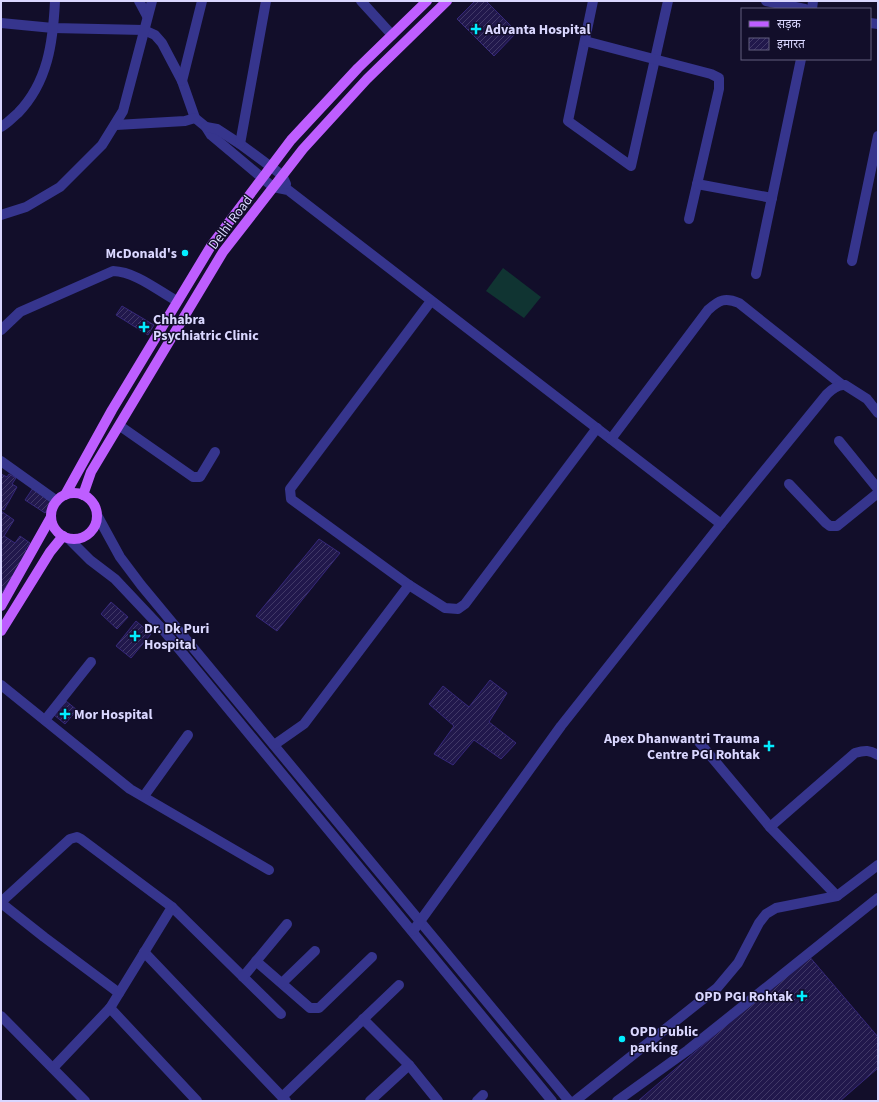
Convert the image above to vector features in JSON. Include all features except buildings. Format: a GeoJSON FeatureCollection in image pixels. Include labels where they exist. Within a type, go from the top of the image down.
{"type":"FeatureCollection","features":[{"type":"Feature","properties":{"kind":"main road","name":"Delhi Road"},"geometry":{"type":"LineString","coordinates":[[61,498],[211,246],[296,134],[358,68],[427,1]]}},
{"type":"Feature","properties":{"kind":"main road","name":"Delhi Road"},"geometry":{"type":"LineString","coordinates":[[83,495],[91,472],[120,426],[223,252],[303,149],[367,79],[447,1]]}},
{"type":"Feature","properties":{"kind":"main road"},"geometry":{"type":"LineString","coordinates":[[1,606],[51,517],[53,507],[61,498],[72,494],[83,495],[92,502],[97,515],[94,528],[89,534],[76,539],[66,537],[53,525],[51,517]]}},
{"type":"Feature","properties":{"kind":"main road"},"geometry":{"type":"LineString","coordinates":[[1,631],[50,552],[66,537]]}},
{"type":"Feature","properties":{"kind":"street"},"geometry":{"type":"LineString","coordinates":[[1,127],[7,124],[29,101],[43,75],[50,55],[55,1]]}},
{"type":"Feature","properties":{"kind":"street"},"geometry":{"type":"LineString","coordinates":[[139,1],[147,16]]}},
{"type":"Feature","properties":{"kind":"street"},"geometry":{"type":"LineString","coordinates":[[1,215],[26,207],[60,188],[102,145],[123,112],[152,1]]}},
{"type":"Feature","properties":{"kind":"street"},"geometry":{"type":"LineString","coordinates":[[182,81],[202,1]]}},
{"type":"Feature","properties":{"kind":"street"},"geometry":{"type":"LineString","coordinates":[[240,144],[266,1]]}},
{"type":"Feature","properties":{"kind":"street"},"geometry":{"type":"LineString","coordinates":[[361,1],[392,35]]}},
{"type":"Feature","properties":{"kind":"street"},"geometry":{"type":"LineString","coordinates":[[593,1],[568,121],[631,166],[668,1]]}},
{"type":"Feature","properties":{"kind":"street"},"geometry":{"type":"LineString","coordinates":[[766,1],[800,8]]}},
{"type":"Feature","properties":{"kind":"street"},"geometry":{"type":"LineString","coordinates":[[1,23],[53,28],[144,30],[155,35],[162,43],[182,81],[195,118],[206,127],[211,135],[273,187],[288,190],[721,524]]}},
{"type":"Feature","properties":{"kind":"street"},"geometry":{"type":"LineString","coordinates":[[585,41],[711,74],[719,78],[719,88],[689,219]]}},
{"type":"Feature","properties":{"kind":"street"},"geometry":{"type":"LineString","coordinates":[[756,274],[801,60]]}},
{"type":"Feature","properties":{"kind":"street"},"geometry":{"type":"LineString","coordinates":[[116,125],[185,122],[195,118]]}},
{"type":"Feature","properties":{"kind":"street"},"geometry":{"type":"LineString","coordinates":[[206,127],[217,129],[282,175],[288,190]]}},
{"type":"Feature","properties":{"kind":"street"},"geometry":{"type":"LineString","coordinates":[[852,261],[878,136]]}},
{"type":"Feature","properties":{"kind":"street"},"geometry":{"type":"LineString","coordinates":[[697,184],[772,198]]}},
{"type":"Feature","properties":{"kind":"street"},"geometry":{"type":"LineString","coordinates":[[1,330],[20,312],[113,271],[132,275],[177,301]]}},
{"type":"Feature","properties":{"kind":"street"},"geometry":{"type":"LineString","coordinates":[[611,439],[708,310],[721,299],[730,299],[739,303],[841,384],[851,387],[867,399],[878,413]]}},
{"type":"Feature","properties":{"kind":"street"},"geometry":{"type":"LineString","coordinates":[[431,301],[290,492],[292,499],[445,608],[453,610],[458,609],[465,604],[598,428]]}},
{"type":"Feature","properties":{"kind":"street"},"geometry":{"type":"LineString","coordinates":[[413,932],[561,726],[721,524],[827,394],[841,384]]}},
{"type":"Feature","properties":{"kind":"street"},"geometry":{"type":"LineString","coordinates":[[120,426],[193,477],[200,477],[215,452]]}},
{"type":"Feature","properties":{"kind":"street"},"geometry":{"type":"LineString","coordinates":[[839,441],[878,489]]}},
{"type":"Feature","properties":{"kind":"street"},"geometry":{"type":"LineString","coordinates":[[1,461],[61,498]]}},
{"type":"Feature","properties":{"kind":"street"},"geometry":{"type":"LineString","coordinates":[[789,484],[826,523],[833,527],[837,526],[878,494]]}},
{"type":"Feature","properties":{"kind":"street"},"geometry":{"type":"LineString","coordinates":[[97,515],[120,557],[141,585],[569,1101]]}},
{"type":"Feature","properties":{"kind":"street"},"geometry":{"type":"LineString","coordinates":[[66,537],[90,560],[115,579],[165,632],[552,1101]]}},
{"type":"Feature","properties":{"kind":"street"},"geometry":{"type":"LineString","coordinates":[[274,745],[304,724],[410,584]]}},
{"type":"Feature","properties":{"kind":"street"},"geometry":{"type":"LineString","coordinates":[[45,720],[91,662]]}},
{"type":"Feature","properties":{"kind":"street"},"geometry":{"type":"LineString","coordinates":[[1,684],[130,789],[269,870]]}},
{"type":"Feature","properties":{"kind":"street"},"geometry":{"type":"LineString","coordinates":[[144,796],[188,735]]}},
{"type":"Feature","properties":{"kind":"street"},"geometry":{"type":"LineString","coordinates":[[699,742],[770,828],[836,896]]}},
{"type":"Feature","properties":{"kind":"street"},"geometry":{"type":"LineString","coordinates":[[770,828],[855,753],[864,750],[871,751],[878,755]]}},
{"type":"Feature","properties":{"kind":"street"},"geometry":{"type":"LineString","coordinates":[[343,846],[351,837]]}},
{"type":"Feature","properties":{"kind":"street"},"geometry":{"type":"LineString","coordinates":[[119,993],[44,937],[1,902],[70,839],[77,838],[172,907],[281,1014]]}},
{"type":"Feature","properties":{"kind":"street"},"geometry":{"type":"LineString","coordinates":[[575,1101],[717,988],[738,963],[759,923],[766,914],[776,908],[836,896],[878,864]]}},
{"type":"Feature","properties":{"kind":"street"},"geometry":{"type":"LineString","coordinates":[[617,1101],[688,1050],[878,898]]}},
{"type":"Feature","properties":{"kind":"street"},"geometry":{"type":"LineString","coordinates":[[53,1068],[110,1008],[172,907]]}},
{"type":"Feature","properties":{"kind":"street"},"geometry":{"type":"LineString","coordinates":[[243,977],[287,924]]}},
{"type":"Feature","properties":{"kind":"street"},"geometry":{"type":"LineString","coordinates":[[282,983],[315,951]]}},
{"type":"Feature","properties":{"kind":"street"},"geometry":{"type":"LineString","coordinates":[[144,952],[284,1099],[399,985]]}},
{"type":"Feature","properties":{"kind":"street"},"geometry":{"type":"LineString","coordinates":[[256,961],[310,1008],[320,1008],[372,957]]}},
{"type":"Feature","properties":{"kind":"street"},"geometry":{"type":"LineString","coordinates":[[110,1008],[197,1101]]}},
{"type":"Feature","properties":{"kind":"street"},"geometry":{"type":"LineString","coordinates":[[1,1016],[85,1101]]}},
{"type":"Feature","properties":{"kind":"street"},"geometry":{"type":"LineString","coordinates":[[363,1019],[409,1065],[438,1101]]}},
{"type":"Feature","properties":{"kind":"street"},"geometry":{"type":"LineString","coordinates":[[370,1101],[409,1065]]}},
{"type":"Feature","properties":{"kind":"green space"},"geometry":{"type":"Polygon","coordinates":[[[503,268],[541,297],[524,318],[486,291],[503,268]]]}},
{"type":"Feature","properties":{"kind":"place","name":"Advanta Hospital"},"geometry":{"type":"Point","coordinates":[476,29]}},
{"type":"Feature","properties":{"kind":"place","name":"McDonald's"},"geometry":{"type":"Point","coordinates":[185,253]}},
{"type":"Feature","properties":{"kind":"place","name":"Chhabra Psychiatric Clinic"},"geometry":{"type":"Point","coordinates":[144,327]}},
{"type":"Feature","properties":{"kind":"place","name":"Dr. Dk Puri Hospital"},"geometry":{"type":"Point","coordinates":[135,636]}},
{"type":"Feature","properties":{"kind":"place","name":"Mor Hospital"},"geometry":{"type":"Point","coordinates":[65,714]}},
{"type":"Feature","properties":{"kind":"place","name":"Apex Dhanwantri Trauma Centre PGI Rohtak"},"geometry":{"type":"Point","coordinates":[769,746]}},
{"type":"Feature","properties":{"kind":"place","name":"OPD PGI Rohtak"},"geometry":{"type":"Point","coordinates":[802,996]}},
{"type":"Feature","properties":{"kind":"place","name":"OPD Public parking"},"geometry":{"type":"Point","coordinates":[622,1039]}}]}
